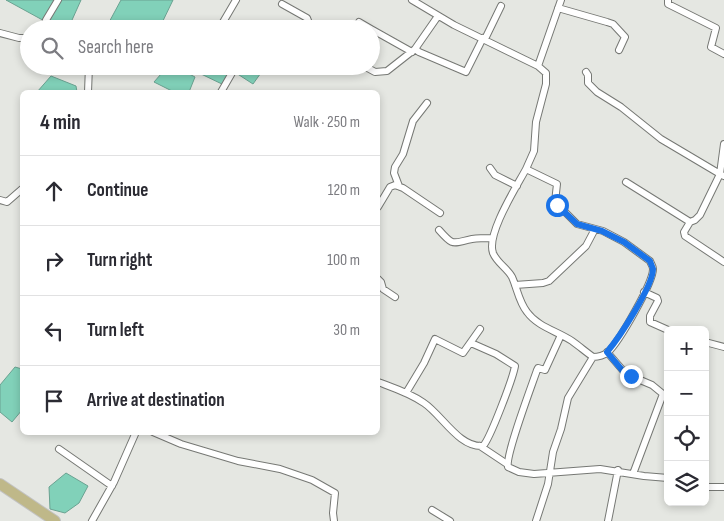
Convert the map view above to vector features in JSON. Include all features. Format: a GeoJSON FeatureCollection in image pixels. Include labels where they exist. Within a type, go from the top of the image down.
{"type":"FeatureCollection","features":[{"type":"Feature","properties":{"kind":"main road"},"geometry":{"type":"LineString","coordinates":[[0,484],[55,521]]}},
{"type":"Feature","properties":{"kind":"street"},"geometry":{"type":"LineString","coordinates":[[46,20],[58,0]]}},
{"type":"Feature","properties":{"kind":"street"},"geometry":{"type":"LineString","coordinates":[[225,20],[236,0]]}},
{"type":"Feature","properties":{"kind":"street"},"geometry":{"type":"LineString","coordinates":[[412,0],[438,16],[538,66],[546,73],[547,79],[536,122],[534,151],[500,219],[493,238],[492,251],[509,272],[525,310],[531,317],[571,340],[593,357],[601,356],[607,352],[627,324],[644,292],[653,269],[650,261],[624,242],[595,229],[577,224],[554,202],[557,186],[554,181],[526,169]]}},
{"type":"Feature","properties":{"kind":"street"},"geometry":{"type":"LineString","coordinates":[[538,66],[561,0]]}},
{"type":"Feature","properties":{"kind":"street"},"geometry":{"type":"LineString","coordinates":[[668,0],[668,4],[716,28],[711,47],[724,54]]}},
{"type":"Feature","properties":{"kind":"street"},"geometry":{"type":"LineString","coordinates":[[282,4],[308,20]]}},
{"type":"Feature","properties":{"kind":"street"},"geometry":{"type":"LineString","coordinates":[[380,34],[414,51],[466,72],[501,6]]}},
{"type":"Feature","properties":{"kind":"street"},"geometry":{"type":"LineString","coordinates":[[558,8],[613,24],[625,37],[618,50]]}},
{"type":"Feature","properties":{"kind":"street"},"geometry":{"type":"LineString","coordinates":[[380,72],[387,72],[414,51],[438,16]]}},
{"type":"Feature","properties":{"kind":"street"},"geometry":{"type":"LineString","coordinates":[[0,32],[20,38]]}},
{"type":"Feature","properties":{"kind":"street"},"geometry":{"type":"LineString","coordinates":[[586,72],[588,83],[597,92],[661,139],[722,175]]}},
{"type":"Feature","properties":{"kind":"street"},"geometry":{"type":"LineString","coordinates":[[88,75],[88,90]]}},
{"type":"Feature","properties":{"kind":"street"},"geometry":{"type":"LineString","coordinates":[[222,90],[231,75]]}},
{"type":"Feature","properties":{"kind":"street"},"geometry":{"type":"LineString","coordinates":[[399,186],[394,172],[395,167],[403,154],[412,121],[427,103]]}},
{"type":"Feature","properties":{"kind":"street"},"geometry":{"type":"LineString","coordinates":[[724,144],[722,175],[700,215],[690,222],[684,232],[685,236],[724,262]]}},
{"type":"Feature","properties":{"kind":"street"},"geometry":{"type":"LineString","coordinates":[[490,168],[495,175],[517,186]]}},
{"type":"Feature","properties":{"kind":"street"},"geometry":{"type":"LineString","coordinates":[[626,182],[690,222]]}},
{"type":"Feature","properties":{"kind":"street"},"geometry":{"type":"LineString","coordinates":[[380,204],[390,187],[399,186],[440,213]]}},
{"type":"Feature","properties":{"kind":"street"},"geometry":{"type":"LineString","coordinates":[[0,200],[7,202],[20,192]]}},
{"type":"Feature","properties":{"kind":"street"},"geometry":{"type":"LineString","coordinates":[[515,284],[542,284],[549,281],[586,246],[595,229]]}},
{"type":"Feature","properties":{"kind":"street"},"geometry":{"type":"LineString","coordinates":[[439,230],[447,240],[454,243],[475,238],[493,238]]}},
{"type":"Feature","properties":{"kind":"street"},"geometry":{"type":"LineString","coordinates":[[380,281],[383,289],[395,297]]}},
{"type":"Feature","properties":{"kind":"street"},"geometry":{"type":"LineString","coordinates":[[644,292],[657,298],[658,301],[650,316],[650,322],[664,328]]}},
{"type":"Feature","properties":{"kind":"street"},"geometry":{"type":"LineString","coordinates":[[406,393],[435,340],[463,353],[480,329]]}},
{"type":"Feature","properties":{"kind":"street"},"geometry":{"type":"LineString","coordinates":[[507,464],[537,370],[538,368],[545,370],[561,335]]}},
{"type":"Feature","properties":{"kind":"street"},"geometry":{"type":"LineString","coordinates":[[471,343],[496,354],[515,366],[486,443],[480,446]]}},
{"type":"Feature","properties":{"kind":"street"},"geometry":{"type":"LineString","coordinates":[[709,343],[724,348]]}},
{"type":"Feature","properties":{"kind":"street"},"geometry":{"type":"LineString","coordinates":[[607,352],[626,374],[652,385],[663,394],[634,474]]}},
{"type":"Feature","properties":{"kind":"street"},"geometry":{"type":"LineString","coordinates":[[536,521],[543,503],[553,452],[561,429],[568,398],[593,357]]}},
{"type":"Feature","properties":{"kind":"street"},"geometry":{"type":"LineString","coordinates":[[380,383],[406,393],[433,410],[459,437],[480,446],[507,464],[511,469],[526,474],[600,469],[618,470],[664,478]]}},
{"type":"Feature","properties":{"kind":"street"},"geometry":{"type":"LineString","coordinates":[[92,521],[112,486],[135,435]]}},
{"type":"Feature","properties":{"kind":"street"},"geometry":{"type":"LineString","coordinates":[[160,435],[181,444],[238,461],[280,469],[326,487],[335,493],[334,521]]}},
{"type":"Feature","properties":{"kind":"street"},"geometry":{"type":"LineString","coordinates":[[59,449],[112,486]]}},
{"type":"Feature","properties":{"kind":"street"},"geometry":{"type":"LineString","coordinates":[[608,521],[618,470]]}},
{"type":"Feature","properties":{"kind":"street"},"geometry":{"type":"LineString","coordinates":[[709,487],[724,486]]}},
{"type":"Feature","properties":{"kind":"street"},"geometry":{"type":"LineString","coordinates":[[432,510],[450,521]]}},
{"type":"Feature","properties":{"kind":"shaded area"},"geometry":{"type":"Polygon","coordinates":[[[6,0],[81,0],[72,20],[43,20],[6,0]]]}},
{"type":"Feature","properties":{"kind":"shaded area"},"geometry":{"type":"Polygon","coordinates":[[[121,0],[173,0],[163,20],[110,20],[121,0]]]}},
{"type":"Feature","properties":{"kind":"shaded area"},"geometry":{"type":"Polygon","coordinates":[[[160,75],[191,75],[195,77],[190,90],[170,90],[154,82],[160,75]]]}},
{"type":"Feature","properties":{"kind":"shaded area"},"geometry":{"type":"Polygon","coordinates":[[[203,75],[230,75],[224,85],[203,75]]]}},
{"type":"Feature","properties":{"kind":"shaded area"},"geometry":{"type":"Polygon","coordinates":[[[239,75],[259,75],[253,84],[239,75]]]}},
{"type":"Feature","properties":{"kind":"shaded area"},"geometry":{"type":"Polygon","coordinates":[[[51,76],[76,86],[77,90],[39,90],[51,76]]]}},
{"type":"Feature","properties":{"kind":"shaded area"},"geometry":{"type":"Polygon","coordinates":[[[15,367],[20,368],[20,412],[12,422],[0,412],[0,385],[15,367]]]}},
{"type":"Feature","properties":{"kind":"shaded area"},"geometry":{"type":"Polygon","coordinates":[[[66,473],[88,486],[79,503],[65,513],[50,509],[49,487],[66,473]]]}},
{"type":"Feature","properties":{"kind":"route"},"geometry":{"type":"LineString","coordinates":[[557,205],[577,224],[602,231],[624,242],[650,261],[652,265],[653,269],[647,287],[638,306],[613,346],[607,352],[622,370],[631,376]]}}]}
